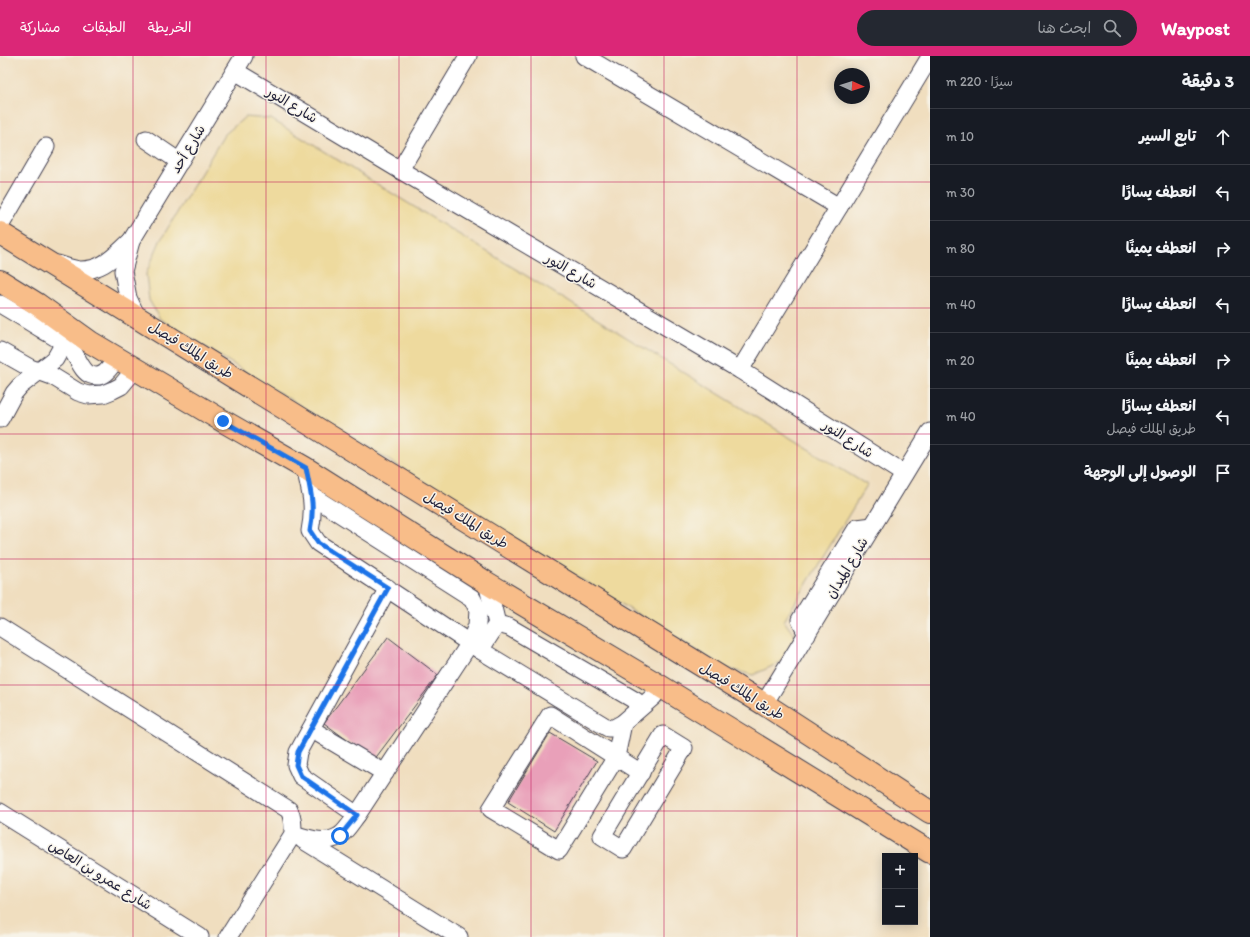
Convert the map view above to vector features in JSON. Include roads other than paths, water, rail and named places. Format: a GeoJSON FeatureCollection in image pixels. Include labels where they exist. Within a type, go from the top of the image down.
{"type":"FeatureCollection","features":[{"type":"Feature","properties":{"kind":"main road","name":"طريق الملك فيصل"},"geometry":{"type":"LineString","coordinates":[[0,232],[764,704],[930,811]]}},
{"type":"Feature","properties":{"kind":"main road"},"geometry":{"type":"LineString","coordinates":[[0,281],[90,342],[223,421],[306,468],[487,583],[660,686],[930,852]]}},
{"type":"Feature","properties":{"kind":"street","name":"شارع أحد"},"geometry":{"type":"LineString","coordinates":[[46,260],[79,270],[98,267],[106,263],[131,241],[244,56]]}},
{"type":"Feature","properties":{"kind":"street"},"geometry":{"type":"LineString","coordinates":[[400,170],[468,56]]}},
{"type":"Feature","properties":{"kind":"street"},"geometry":{"type":"LineString","coordinates":[[584,56],[839,207]]}},
{"type":"Feature","properties":{"kind":"street"},"geometry":{"type":"LineString","coordinates":[[740,370],[839,207],[924,58]]}},
{"type":"Feature","properties":{"kind":"street","name":"شارع النور"},"geometry":{"type":"LineString","coordinates":[[235,71],[740,370],[904,474]]}},
{"type":"Feature","properties":{"kind":"street"},"geometry":{"type":"LineString","coordinates":[[146,139],[180,162]]}},
{"type":"Feature","properties":{"kind":"street"},"geometry":{"type":"LineString","coordinates":[[0,226],[46,147]]}},
{"type":"Feature","properties":{"kind":"street","name":"شارع أحد"},"geometry":{"type":"LineString","coordinates":[[131,241],[123,271],[128,298],[137,317]]}},
{"type":"Feature","properties":{"kind":"street"},"geometry":{"type":"LineString","coordinates":[[0,304],[64,342],[76,356],[84,370],[91,375],[98,376],[104,374],[109,370],[126,363]]}},
{"type":"Feature","properties":{"kind":"street"},"geometry":{"type":"LineString","coordinates":[[0,419],[14,393],[27,380],[40,372],[55,359],[64,342]]}},
{"type":"Feature","properties":{"kind":"street"},"geometry":{"type":"LineString","coordinates":[[0,351],[40,372],[52,376],[78,392],[88,394],[103,394],[121,386],[126,363]]}},
{"type":"Feature","properties":{"kind":"street","name":"شارع الميدان"},"geometry":{"type":"LineString","coordinates":[[764,704],[930,432]]}},
{"type":"Feature","properties":{"kind":"street"},"geometry":{"type":"LineString","coordinates":[[306,468],[312,496],[312,518],[310,531],[318,543],[475,646],[608,728],[614,728],[623,724],[654,696],[660,686]]}},
{"type":"Feature","properties":{"kind":"street"},"geometry":{"type":"LineString","coordinates":[[312,496],[472,598],[478,610],[475,646]]}},
{"type":"Feature","properties":{"kind":"street"},"geometry":{"type":"LineString","coordinates":[[487,583],[497,624]]}},
{"type":"Feature","properties":{"kind":"street"},"geometry":{"type":"LineString","coordinates":[[357,815],[301,776],[296,765],[298,752],[388,588]]}},
{"type":"Feature","properties":{"kind":"street"},"geometry":{"type":"LineString","coordinates":[[292,834],[309,839],[326,840],[340,836],[357,815],[475,646],[497,624]]}},
{"type":"Feature","properties":{"kind":"street"},"geometry":{"type":"LineString","coordinates":[[497,624],[509,627],[636,701],[637,710]]}},
{"type":"Feature","properties":{"kind":"street"},"geometry":{"type":"LineString","coordinates":[[0,627],[289,810],[293,823],[292,834],[228,937]]}},
{"type":"Feature","properties":{"kind":"street"},"geometry":{"type":"LineString","coordinates":[[623,724],[616,757],[559,850],[491,809],[550,715],[616,757],[641,773]]}},
{"type":"Feature","properties":{"kind":"street"},"geometry":{"type":"LineString","coordinates":[[311,729],[385,773]]}},
{"type":"Feature","properties":{"kind":"street"},"geometry":{"type":"LineString","coordinates":[[663,735],[684,748],[623,849],[602,836],[641,773],[663,735]]}},
{"type":"Feature","properties":{"kind":"street","name":"شارع عمرو بن العاص"},"geometry":{"type":"LineString","coordinates":[[0,812],[200,937]]}},
{"type":"Feature","properties":{"kind":"street"},"geometry":{"type":"LineString","coordinates":[[292,834],[459,937]]}}]}
